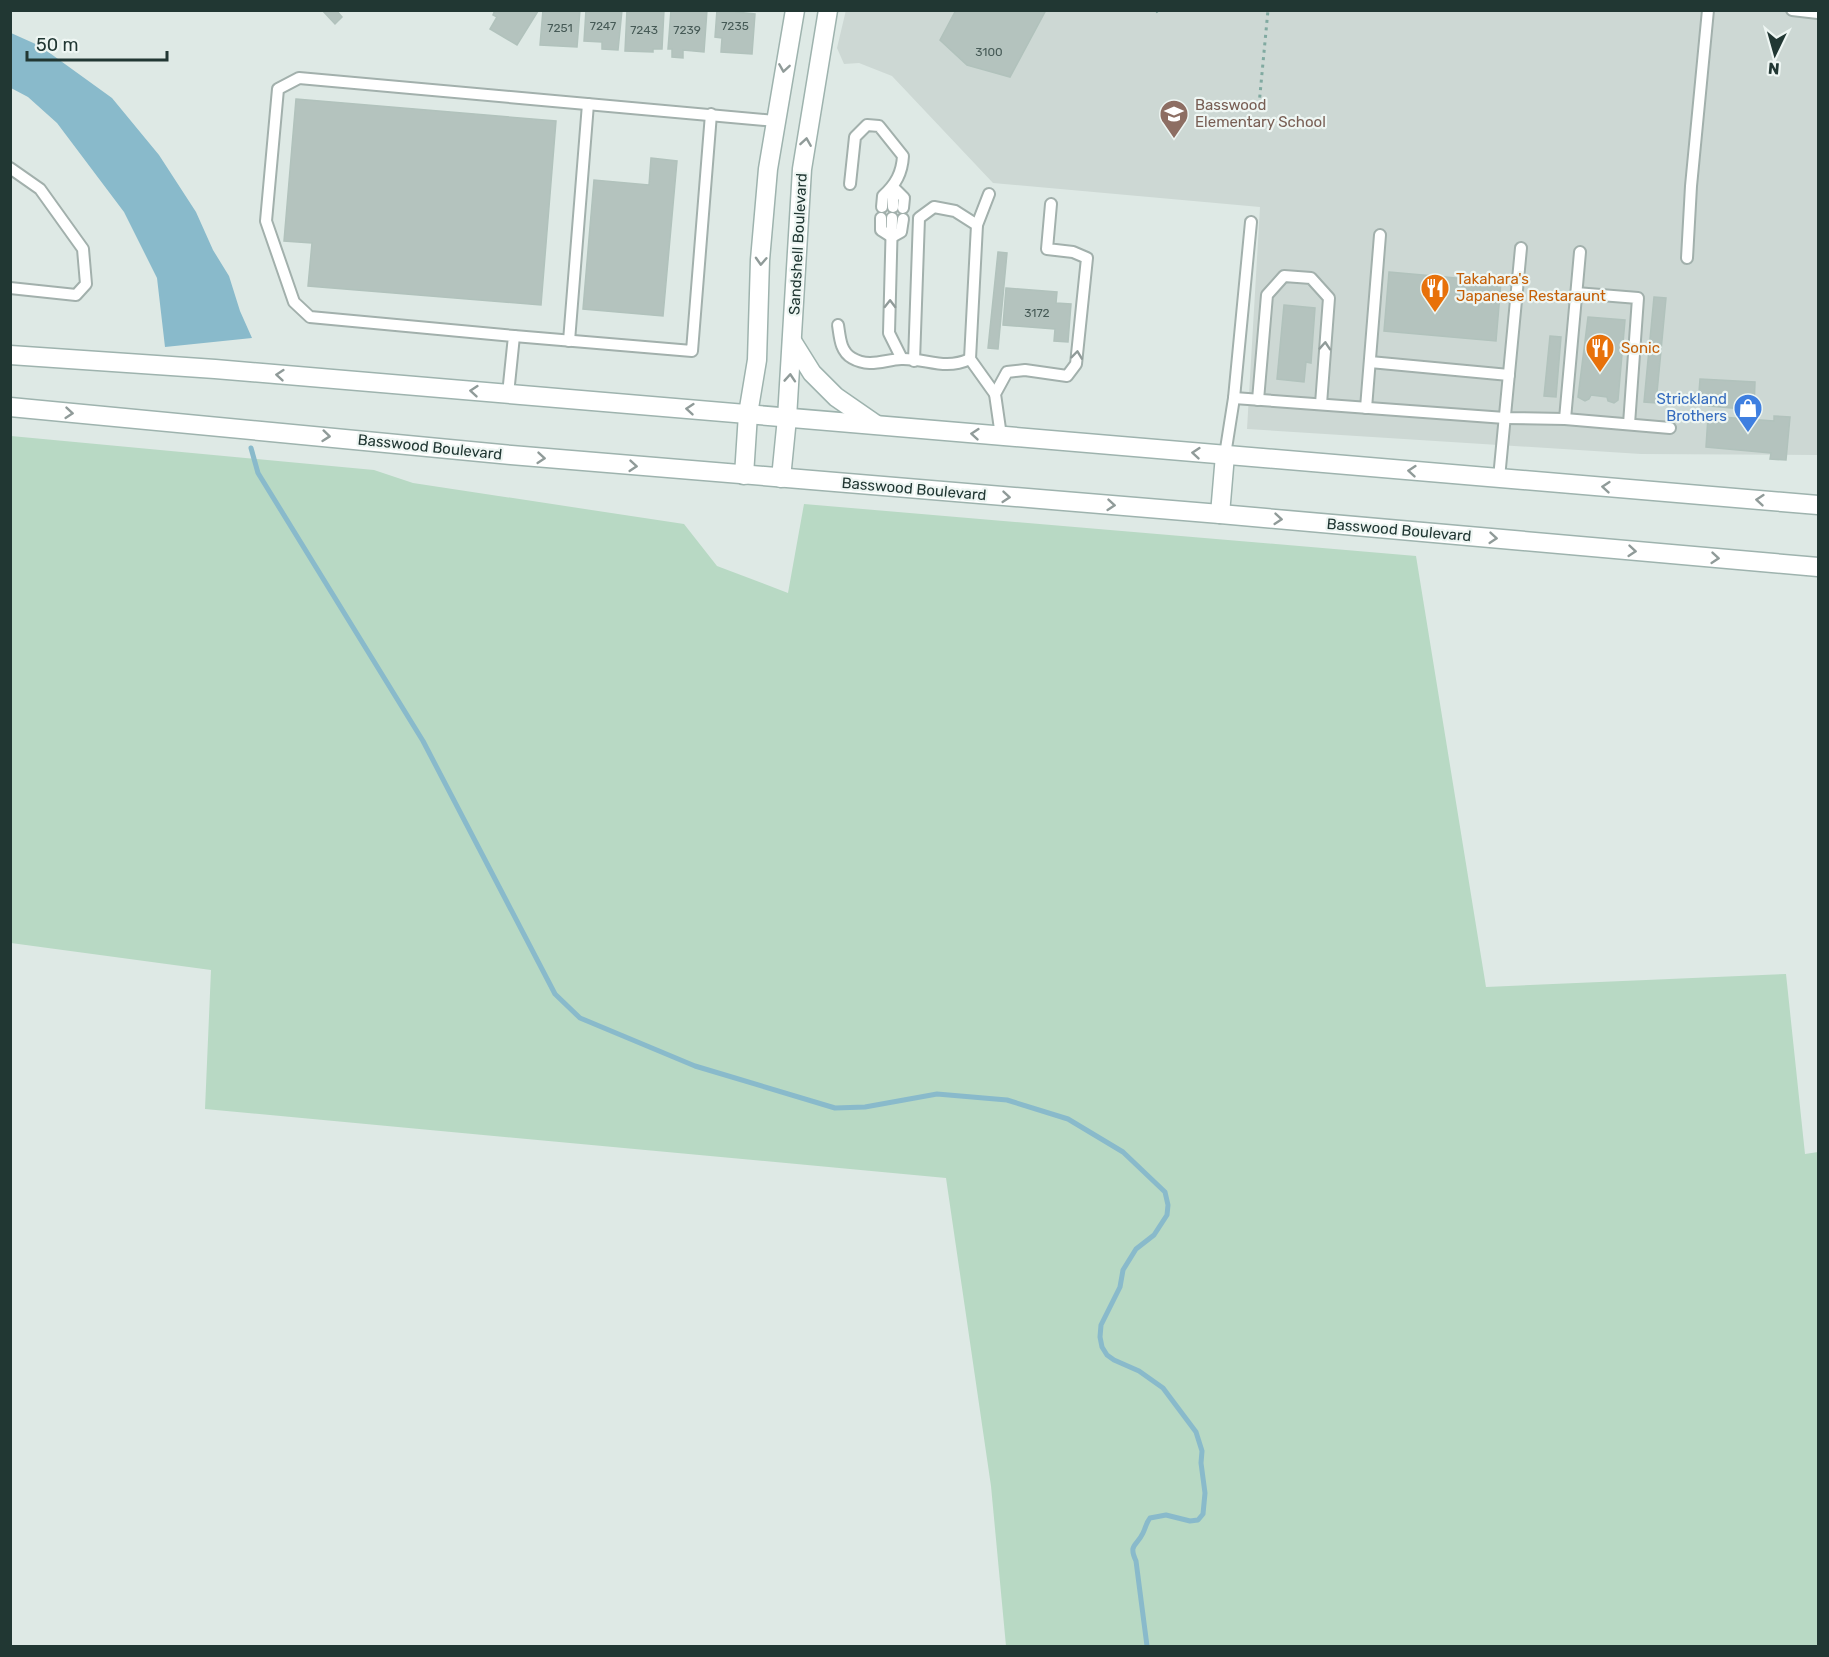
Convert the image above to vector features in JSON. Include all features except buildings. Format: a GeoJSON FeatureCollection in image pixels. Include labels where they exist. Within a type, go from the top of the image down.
{"type":"FeatureCollection","features":[{"type":"Feature","properties":{"kind":"main road"},"geometry":{"type":"LineString","coordinates":[[744,475],[748,414],[757,360],[760,260],[768,169],[795,10]]}},
{"type":"Feature","properties":{"kind":"main road","name":"Sandshell Boulevard"},"geometry":{"type":"LineString","coordinates":[[781,478],[787,418],[802,169],[828,10]]}},
{"type":"Feature","properties":{"kind":"main road"},"geometry":{"type":"LineString","coordinates":[[792,341],[812,373],[836,397],[876,425]]}},
{"type":"Feature","properties":{"kind":"main road"},"geometry":{"type":"LineString","coordinates":[[10,355],[215,369],[1818,505]]}},
{"type":"Feature","properties":{"kind":"main road","name":"Basswood Boulevard"},"geometry":{"type":"LineString","coordinates":[[10,407],[511,455],[1818,567]]}},
{"type":"Feature","properties":{"kind":"main road"},"geometry":{"type":"LineString","coordinates":[[1220,514],[1225,455]]}},
{"type":"Feature","properties":{"kind":"lane"},"geometry":{"type":"LineString","coordinates":[[1687,258],[1691,186],[1708,10]]}},
{"type":"Feature","properties":{"kind":"lane"},"geometry":{"type":"LineString","coordinates":[[1791,10],[1818,13]]}},
{"type":"Feature","properties":{"kind":"lane"},"geometry":{"type":"LineString","coordinates":[[711,114],[692,351],[310,317],[294,302],[266,221],[278,89],[299,78],[711,114],[776,121]]}},
{"type":"Feature","properties":{"kind":"lane"},"geometry":{"type":"LineString","coordinates":[[569,341],[588,104]]}},
{"type":"Feature","properties":{"kind":"lane"},"geometry":{"type":"LineString","coordinates":[[850,184],[855,137],[867,125],[879,126],[903,156],[902,169],[893,187],[883,196],[892,213],[889,333],[902,359]]}},
{"type":"Feature","properties":{"kind":"lane"},"geometry":{"type":"LineString","coordinates":[[10,168],[40,189],[83,249],[86,284],[76,295],[10,288]]}},
{"type":"Feature","properties":{"kind":"lane"},"geometry":{"type":"LineString","coordinates":[[892,213],[904,198],[893,187]]}},
{"type":"Feature","properties":{"kind":"lane"},"geometry":{"type":"LineString","coordinates":[[989,194],[977,225],[970,359],[995,394],[1001,436]]}},
{"type":"Feature","properties":{"kind":"lane"},"geometry":{"type":"LineString","coordinates":[[995,394],[1007,372],[1033,370],[1066,376],[1076,364],[1087,258],[1073,252],[1047,249],[1051,204]]}},
{"type":"Feature","properties":{"kind":"lane"},"geometry":{"type":"LineString","coordinates":[[914,361],[919,218],[934,207],[955,211],[977,225]]}},
{"type":"Feature","properties":{"kind":"lane"},"geometry":{"type":"LineString","coordinates":[[1225,455],[1234,398],[1251,222]]}},
{"type":"Feature","properties":{"kind":"lane"},"geometry":{"type":"LineString","coordinates":[[1366,408],[1380,235]]}},
{"type":"Feature","properties":{"kind":"lane"},"geometry":{"type":"LineString","coordinates":[[1499,478],[1521,248]]}},
{"type":"Feature","properties":{"kind":"lane"},"geometry":{"type":"LineString","coordinates":[[1565,419],[1580,252]]}},
{"type":"Feature","properties":{"kind":"lane"},"geometry":{"type":"LineString","coordinates":[[1258,400],[1267,295],[1284,276],[1311,278],[1329,298],[1321,404]]}},
{"type":"Feature","properties":{"kind":"lane"},"geometry":{"type":"LineString","coordinates":[[1576,293],[1638,298],[1629,424]]}},
{"type":"Feature","properties":{"kind":"lane"},"geometry":{"type":"LineString","coordinates":[[838,325],[841,346],[851,358],[867,363],[881,364],[902,359],[956,365],[970,359]]}},
{"type":"Feature","properties":{"kind":"lane"},"geometry":{"type":"LineString","coordinates":[[508,394],[514,336]]}},
{"type":"Feature","properties":{"kind":"lane"},"geometry":{"type":"LineString","coordinates":[[1370,362],[1509,375]]}},
{"type":"Feature","properties":{"kind":"lane"},"geometry":{"type":"LineString","coordinates":[[1234,398],[1670,428]]}},
{"type":"Feature","properties":{"kind":"path"},"geometry":{"type":"LineString","coordinates":[[1156,10],[1160,15]]}},
{"type":"Feature","properties":{"kind":"path"},"geometry":{"type":"LineString","coordinates":[[1258,105],[1268,10]]}},
{"type":"Feature","properties":{"kind":"shaded area"},"geometry":{"type":"Polygon","coordinates":[[[846,10],[1818,11],[1818,455],[1641,454],[1247,429],[1260,207],[993,183],[892,76],[859,63],[844,64],[837,48],[846,10]]]}},
{"type":"Feature","properties":{"kind":"green space"},"geometry":{"type":"Polygon","coordinates":[[[11,436],[374,470],[413,483],[684,524],[717,566],[788,593],[804,504],[1416,556],[1486,987],[1786,974],[1805,1154],[1818,1152],[1818,1646],[1006,1646],[991,1486],[946,1178],[205,1109],[211,970],[11,943],[11,436]]]}},
{"type":"Feature","properties":{"kind":"water"},"geometry":{"type":"Polygon","coordinates":[[[11,33],[40,46],[112,98],[159,155],[196,212],[213,250],[229,276],[240,311],[252,338],[165,347],[157,278],[124,212],[57,123],[28,97],[11,88],[11,33]]]}},
{"type":"Feature","properties":{"kind":"waterway"},"geometry":{"type":"LineString","coordinates":[[251,448],[258,473],[423,741],[555,994],[580,1018],[695,1066],[835,1108],[865,1107],[937,1094],[1007,1100],[1068,1119],[1123,1152],[1165,1192],[1168,1205],[1167,1215],[1154,1235],[1136,1249],[1123,1270],[1120,1287],[1101,1325],[1100,1337],[1107,1355],[1139,1371],[1163,1388],[1196,1432],[1202,1451],[1201,1463],[1205,1493],[1203,1514],[1198,1520],[1190,1521],[1166,1515],[1150,1518],[1133,1548],[1147,1646]]}},
{"type":"Feature","properties":{"kind":"place","name":"Basswood Elementary School"},"geometry":{"type":"Point","coordinates":[1174,140]}},
{"type":"Feature","properties":{"kind":"place","name":"Takahara's Japanese Restaraunt"},"geometry":{"type":"Point","coordinates":[1435,314]}},
{"type":"Feature","properties":{"kind":"place","name":"Sonic"},"geometry":{"type":"Point","coordinates":[1600,374]}},
{"type":"Feature","properties":{"kind":"place","name":"Strickland Brothers"},"geometry":{"type":"Point","coordinates":[1748,434]}}]}
